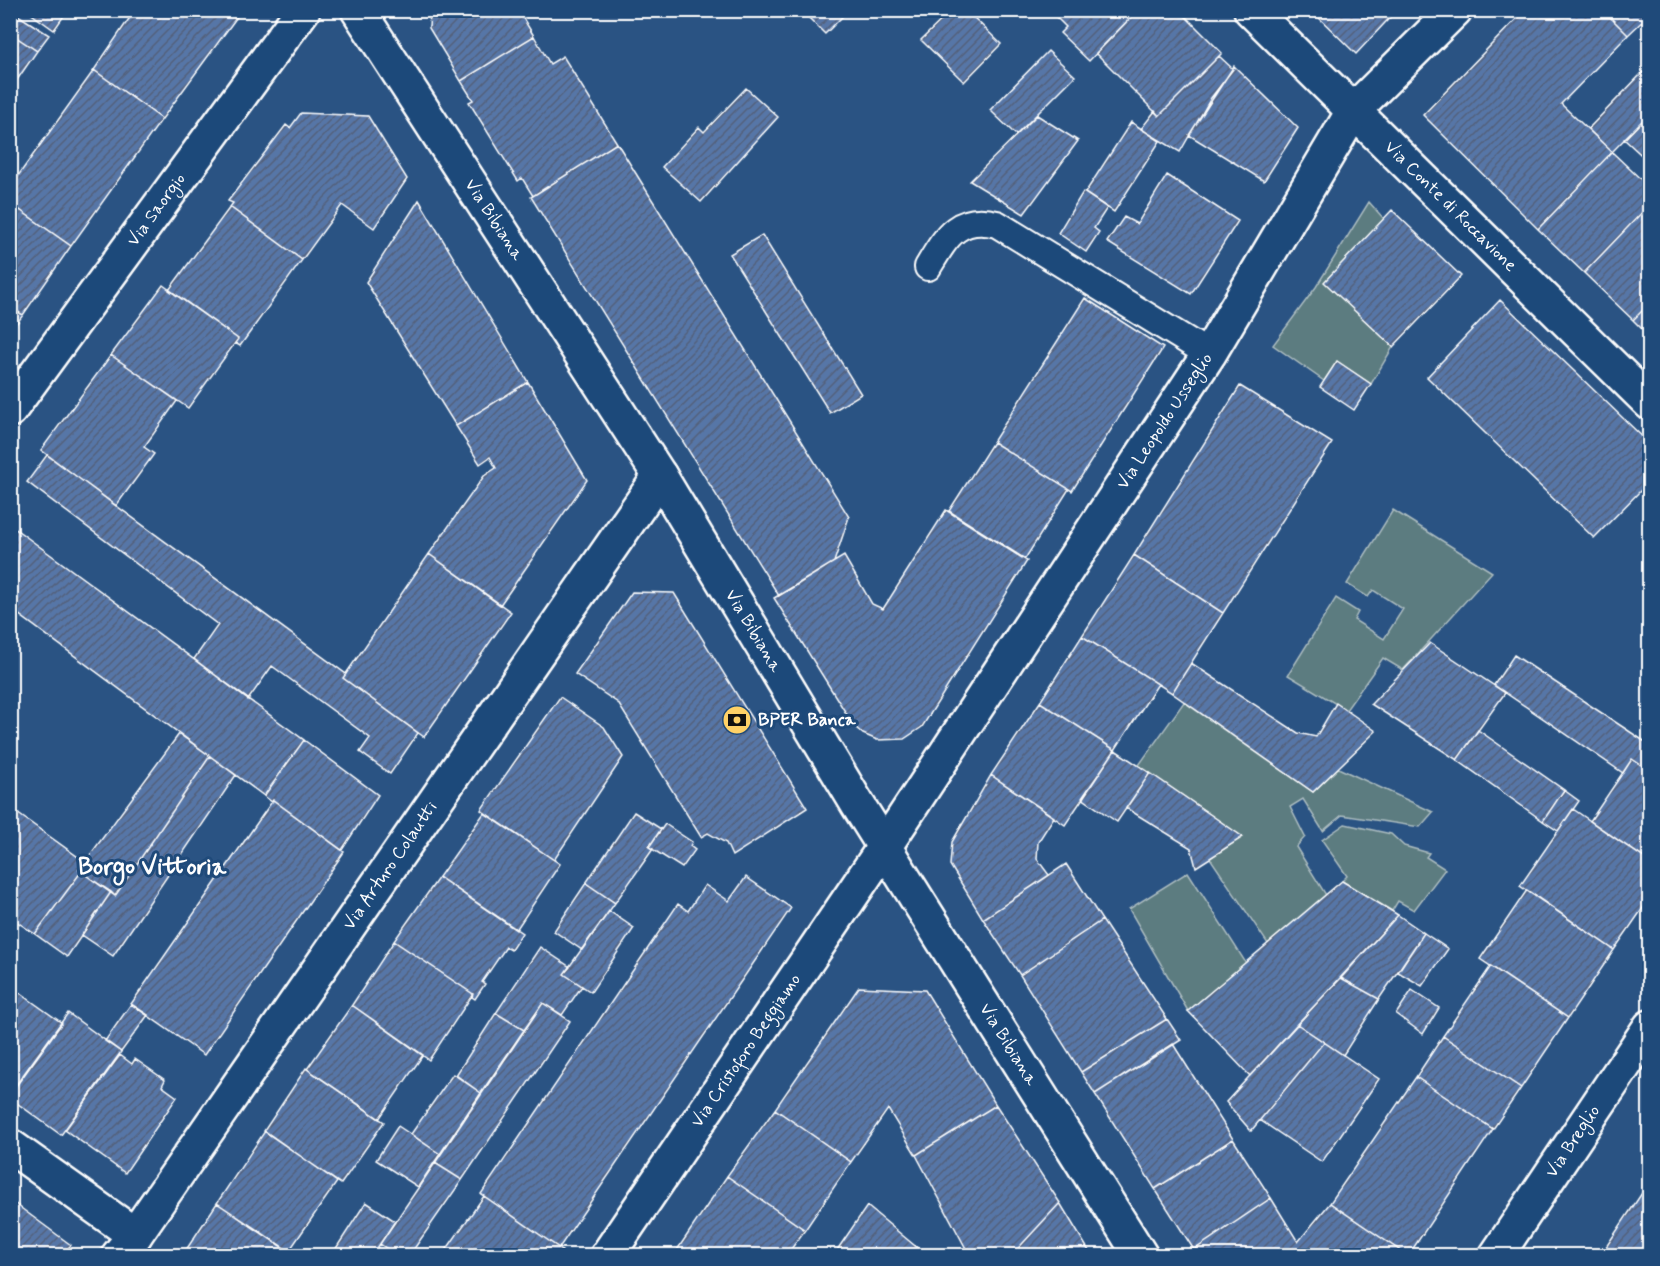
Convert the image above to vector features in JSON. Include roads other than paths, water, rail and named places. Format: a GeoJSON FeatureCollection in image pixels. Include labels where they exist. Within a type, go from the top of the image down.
{"type":"FeatureCollection","features":[{"type":"Feature","properties":{"kind":"street","name":"Via Saorgio"},"geometry":{"type":"LineString","coordinates":[[10,410],[303,10]]}},
{"type":"Feature","properties":{"kind":"street","name":"Via Bibiana"},"geometry":{"type":"LineString","coordinates":[[358,10],[660,476],[885,846],[1141,1256]]}},
{"type":"Feature","properties":{"kind":"street","name":"Via Conte di Roccavione"},"geometry":{"type":"LineString","coordinates":[[1251,10],[1650,403]]}},
{"type":"Feature","properties":{"kind":"street","name":"Via Leopoldo Usseglio"},"geometry":{"type":"LineString","coordinates":[[885,846],[1209,354],[1354,110],[1455,10]]}},
{"type":"Feature","properties":{"kind":"street","name":"Via Arturo Colautti"},"geometry":{"type":"LineString","coordinates":[[126,1245],[660,476]]}},
{"type":"Feature","properties":{"kind":"street","name":"Via Cristoforo Beggiamo"},"geometry":{"type":"LineString","coordinates":[[607,1256],[885,846]]}},
{"type":"Feature","properties":{"kind":"street","name":"Via Breglio"},"geometry":{"type":"LineString","coordinates":[[1496,1256],[1650,1027]]}},
{"type":"Feature","properties":{"kind":"street"},"geometry":{"type":"LineString","coordinates":[[10,1146],[126,1245]]}},
{"type":"Feature","properties":{"kind":"lane"},"geometry":{"type":"LineString","coordinates":[[928,267],[949,234],[960,225],[974,222],[997,224],[1209,354]]}},
{"type":"Feature","properties":{"kind":"place","name":"BPER Banca"},"geometry":{"type":"Point","coordinates":[737,720]}},
{"type":"Feature","properties":{"kind":"district","name":"Borgo Vittoria"},"geometry":{"type":"Point","coordinates":[152,867]}}]}
